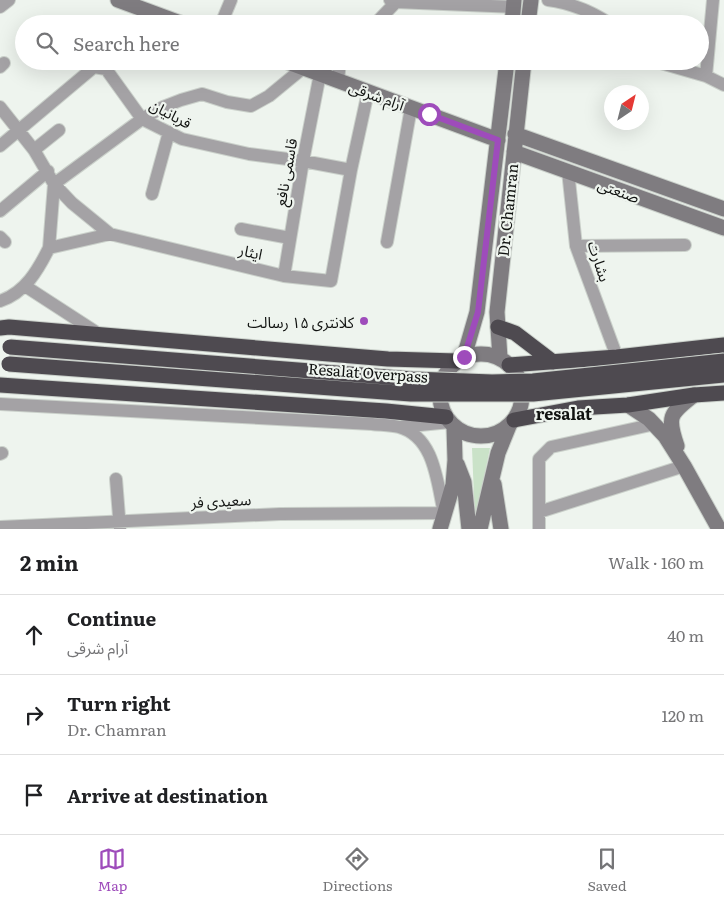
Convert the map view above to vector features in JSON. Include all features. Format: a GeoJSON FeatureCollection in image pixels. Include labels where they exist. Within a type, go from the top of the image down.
{"type":"FeatureCollection","features":[{"type":"Feature","properties":{"kind":"highway"},"geometry":{"type":"LineString","coordinates":[[0,328],[9,327],[99,334],[388,359],[461,359]]}},
{"type":"Feature","properties":{"kind":"highway"},"geometry":{"type":"LineString","coordinates":[[498,327],[515,334],[553,362]]}},
{"type":"Feature","properties":{"kind":"highway"},"geometry":{"type":"LineString","coordinates":[[505,362],[553,362],[617,358],[724,345]]}},
{"type":"Feature","properties":{"kind":"highway","name":"Resalat Overpass"},"geometry":{"type":"LineString","coordinates":[[5,347],[412,379],[492,382],[533,381],[724,361]]}},
{"type":"Feature","properties":{"kind":"highway"},"geometry":{"type":"LineString","coordinates":[[386,411],[394,401],[398,387],[396,371],[388,359]]}},
{"type":"Feature","properties":{"kind":"highway"},"geometry":{"type":"LineString","coordinates":[[577,360],[568,372],[566,385],[572,402],[578,408]]}},
{"type":"Feature","properties":{"kind":"highway","name":"Resalat Overpass"},"geometry":{"type":"LineString","coordinates":[[4,364],[411,394],[533,394],[724,375]]}},
{"type":"Feature","properties":{"kind":"highway"},"geometry":{"type":"LineString","coordinates":[[0,385],[386,411],[450,422]]}},
{"type":"Feature","properties":{"kind":"highway"},"geometry":{"type":"LineString","coordinates":[[511,423],[578,408],[724,393]]}},
{"type":"Feature","properties":{"kind":"main road"},"geometry":{"type":"LineString","coordinates":[[118,0],[159,15]]}},
{"type":"Feature","properties":{"kind":"main road"},"geometry":{"type":"LineString","coordinates":[[529,15],[531,0]]}},
{"type":"Feature","properties":{"kind":"main road","name":"آرام شرقی"},"geometry":{"type":"LineString","coordinates":[[309,70],[498,140]]}},
{"type":"Feature","properties":{"kind":"main road","name":"Dr. Chamran"},"geometry":{"type":"LineString","coordinates":[[461,359],[478,312],[506,70]]}},
{"type":"Feature","properties":{"kind":"main road","name":"Dr. Chamran"},"geometry":{"type":"LineString","coordinates":[[505,362],[497,312],[523,70]]}},
{"type":"Feature","properties":{"kind":"main road","name":"صنعتی"},"geometry":{"type":"LineString","coordinates":[[516,134],[724,209]]}},
{"type":"Feature","properties":{"kind":"main road","name":"صنعتی"},"geometry":{"type":"LineString","coordinates":[[514,152],[724,228]]}},
{"type":"Feature","properties":{"kind":"main road"},"geometry":{"type":"LineString","coordinates":[[644,199],[648,182]]}},
{"type":"Feature","properties":{"kind":"main road"},"geometry":{"type":"LineString","coordinates":[[480,529],[498,453],[519,410],[522,398],[521,386],[517,375],[505,362],[489,354],[478,354],[461,359],[448,369],[439,393],[440,406],[450,422],[465,434],[478,436],[491,435],[511,423]]}},
{"type":"Feature","properties":{"kind":"main road"},"geometry":{"type":"LineString","coordinates":[[684,466],[671,427],[671,421],[676,411],[694,396]]}},
{"type":"Feature","properties":{"kind":"main road"},"geometry":{"type":"LineString","coordinates":[[628,404],[655,424],[665,436],[719,522]]}},
{"type":"Feature","properties":{"kind":"main road"},"geometry":{"type":"LineString","coordinates":[[450,422],[456,460],[464,482],[469,529]]}},
{"type":"Feature","properties":{"kind":"main road"},"geometry":{"type":"LineString","coordinates":[[440,529],[453,485],[456,460]]}},
{"type":"Feature","properties":{"kind":"main road"},"geometry":{"type":"LineString","coordinates":[[492,473],[501,529]]}},
{"type":"Feature","properties":{"kind":"street"},"geometry":{"type":"LineString","coordinates":[[0,7],[9,0]]}},
{"type":"Feature","properties":{"kind":"street"},"geometry":{"type":"LineString","coordinates":[[225,15],[231,0]]}},
{"type":"Feature","properties":{"kind":"street"},"geometry":{"type":"LineString","coordinates":[[548,0],[576,6],[596,15]]}},
{"type":"Feature","properties":{"kind":"street"},"geometry":{"type":"LineString","coordinates":[[709,43],[713,0]]}},
{"type":"Feature","properties":{"kind":"street"},"geometry":{"type":"LineString","coordinates":[[383,15],[395,1],[514,3]]}},
{"type":"Feature","properties":{"kind":"street","name":"قربانیان"},"geometry":{"type":"LineString","coordinates":[[0,146],[90,70]]}},
{"type":"Feature","properties":{"kind":"street","name":"قربانیان"},"geometry":{"type":"LineString","coordinates":[[107,70],[142,119],[182,139],[249,154],[303,160],[352,170]]}},
{"type":"Feature","properties":{"kind":"street"},"geometry":{"type":"LineString","coordinates":[[0,301],[26,286],[42,264],[49,248],[54,184],[142,119],[181,100],[202,94],[228,102],[251,106],[269,96],[302,70]]}},
{"type":"Feature","properties":{"kind":"street"},"geometry":{"type":"LineString","coordinates":[[338,81],[339,70]]}},
{"type":"Feature","properties":{"kind":"street"},"geometry":{"type":"LineString","coordinates":[[685,70],[706,76],[724,85]]}},
{"type":"Feature","properties":{"kind":"street"},"geometry":{"type":"LineString","coordinates":[[706,76],[707,70]]}},
{"type":"Feature","properties":{"kind":"street","name":"قاسمی نافع"},"geometry":{"type":"LineString","coordinates":[[284,276],[303,160],[320,74]]}},
{"type":"Feature","properties":{"kind":"street","name":"ایثار"},"geometry":{"type":"LineString","coordinates":[[49,248],[110,234],[284,276],[331,281],[368,92]]}},
{"type":"Feature","properties":{"kind":"street"},"geometry":{"type":"LineString","coordinates":[[0,107],[34,150],[54,184],[72,203],[110,234]]}},
{"type":"Feature","properties":{"kind":"street"},"geometry":{"type":"LineString","coordinates":[[387,242],[411,108]]}},
{"type":"Feature","properties":{"kind":"street"},"geometry":{"type":"LineString","coordinates":[[34,150],[59,130]]}},
{"type":"Feature","properties":{"kind":"street"},"geometry":{"type":"LineString","coordinates":[[152,194],[169,132]]}},
{"type":"Feature","properties":{"kind":"street"},"geometry":{"type":"LineString","coordinates":[[0,210],[48,171]]}},
{"type":"Feature","properties":{"kind":"street","name":"بشارت"},"geometry":{"type":"LineString","coordinates":[[568,171],[576,246],[617,358]]}},
{"type":"Feature","properties":{"kind":"street"},"geometry":{"type":"LineString","coordinates":[[241,228],[290,238]]}},
{"type":"Feature","properties":{"kind":"street"},"geometry":{"type":"LineString","coordinates":[[576,246],[684,245]]}},
{"type":"Feature","properties":{"kind":"street"},"geometry":{"type":"LineString","coordinates":[[26,286],[99,334]]}},
{"type":"Feature","properties":{"kind":"street"},"geometry":{"type":"LineString","coordinates":[[0,404],[372,424],[400,428],[450,422]]}},
{"type":"Feature","properties":{"kind":"street"},"geometry":{"type":"LineString","coordinates":[[539,529],[539,459],[551,448],[655,424]]}},
{"type":"Feature","properties":{"kind":"street"},"geometry":{"type":"LineString","coordinates":[[400,428],[418,437],[430,455],[444,514]]}},
{"type":"Feature","properties":{"kind":"street"},"geometry":{"type":"LineString","coordinates":[[539,512],[684,466]]}},
{"type":"Feature","properties":{"kind":"street"},"geometry":{"type":"LineString","coordinates":[[116,479],[120,526]]}},
{"type":"Feature","properties":{"kind":"street","name":"سعیدی فر"},"geometry":{"type":"LineString","coordinates":[[0,526],[120,526],[280,514],[444,514]]}},
{"type":"Feature","properties":{"kind":"green space"},"geometry":{"type":"Polygon","coordinates":[[[472,448],[490,448],[475,521],[472,448]]]}},
{"type":"Feature","properties":{"kind":"place","name":"کلانتری ۱۵ رسالت"},"geometry":{"type":"Point","coordinates":[364,321]}},
{"type":"Feature","properties":{"kind":"district","name":"resalat"},"geometry":{"type":"Point","coordinates":[564,413]}},
{"type":"Feature","properties":{"kind":"route"},"geometry":{"type":"LineString","coordinates":[[429,114],[498,140],[478,312],[464,357]]}}]}
